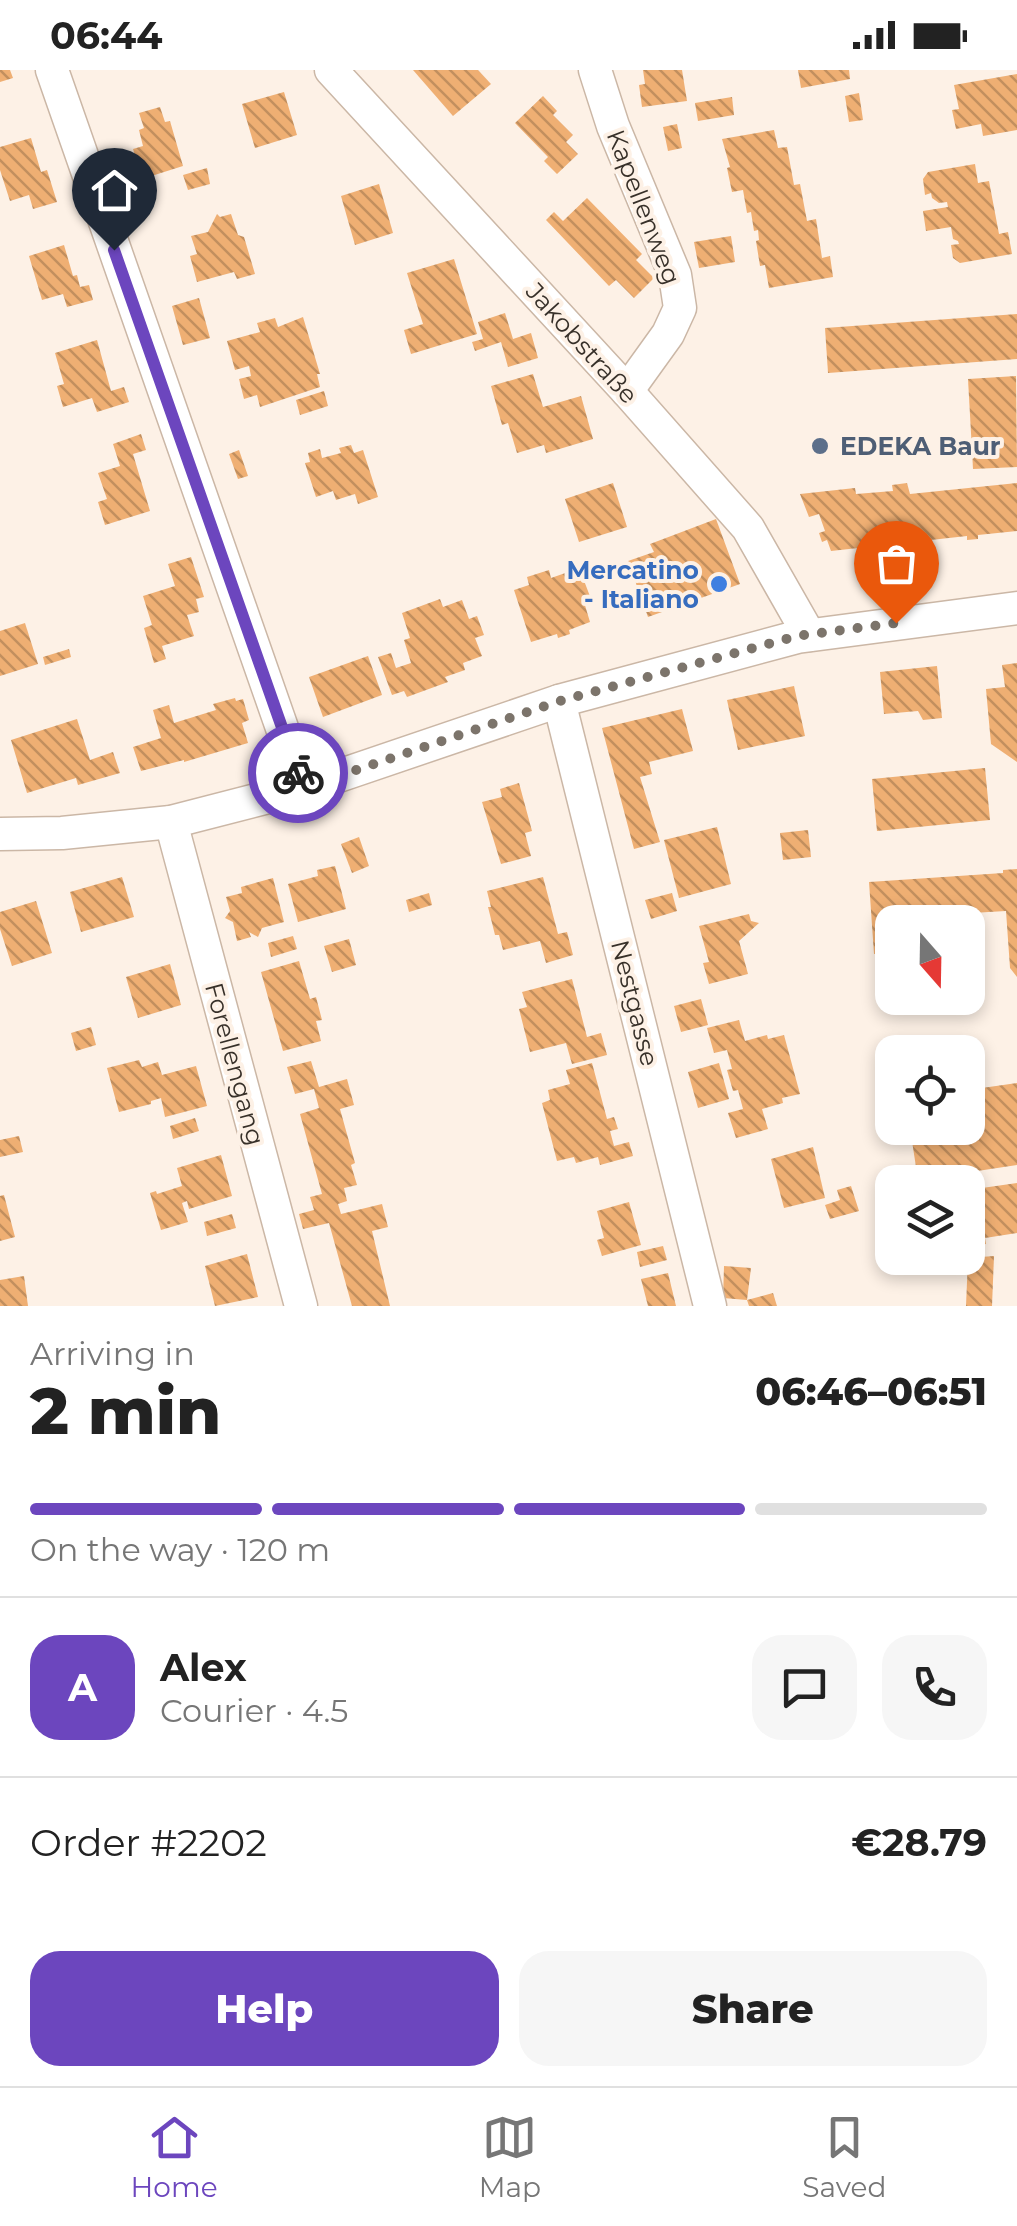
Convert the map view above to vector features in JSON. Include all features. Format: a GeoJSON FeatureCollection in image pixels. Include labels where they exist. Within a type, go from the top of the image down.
{"type":"FeatureCollection","features":[{"type":"Feature","properties":{"kind":"street"},"geometry":{"type":"LineString","coordinates":[[52,70],[303,788]]}},
{"type":"Feature","properties":{"kind":"street","name":"Jakobstraße"},"geometry":{"type":"LineString","coordinates":[[331,70],[748,528],[809,635]]}},
{"type":"Feature","properties":{"kind":"street","name":"Kapellenweg"},"geometry":{"type":"LineString","coordinates":[[595,70],[613,126],[675,275],[680,308],[668,334],[627,392]]}},
{"type":"Feature","properties":{"kind":"street"},"geometry":{"type":"LineString","coordinates":[[0,834],[62,833],[171,822],[303,788],[560,701],[809,635],[1017,608]]}},
{"type":"Feature","properties":{"kind":"street","name":"Nestgasse"},"geometry":{"type":"LineString","coordinates":[[560,701],[710,1306]]}},
{"type":"Feature","properties":{"kind":"street","name":"Forellengang"},"geometry":{"type":"LineString","coordinates":[[171,822],[301,1306]]}},
{"type":"Feature","properties":{"kind":"building"},"geometry":{"type":"Polygon","coordinates":[[[0,70],[10,70],[13,78],[0,82],[0,70]]]}},
{"type":"Feature","properties":{"kind":"building"},"geometry":{"type":"Polygon","coordinates":[[[413,70],[478,70],[491,84],[453,116],[413,70]]]}},
{"type":"Feature","properties":{"kind":"building"},"geometry":{"type":"Polygon","coordinates":[[[643,70],[682,70],[687,101],[642,107],[639,85],[645,84],[643,70]]]}},
{"type":"Feature","properties":{"kind":"building"},"geometry":{"type":"Polygon","coordinates":[[[798,70],[849,70],[850,79],[801,88],[798,70]]]}},
{"type":"Feature","properties":{"kind":"building"},"geometry":{"type":"Polygon","coordinates":[[[1017,74],[1017,130],[983,136],[981,124],[956,129],[952,110],[959,109],[954,85],[1017,74]]]}},
{"type":"Feature","properties":{"kind":"building"},"geometry":{"type":"Polygon","coordinates":[[[284,92],[297,135],[255,148],[242,104],[284,92]]]}},
{"type":"Feature","properties":{"kind":"building"},"geometry":{"type":"Polygon","coordinates":[[[859,93],[863,120],[849,122],[845,96],[859,93]]]}},
{"type":"Feature","properties":{"kind":"building"},"geometry":{"type":"Polygon","coordinates":[[[543,96],[557,111],[553,115],[573,135],[566,142],[578,154],[557,174],[544,161],[548,157],[515,123],[543,96]]]}},
{"type":"Feature","properties":{"kind":"building"},"geometry":{"type":"Polygon","coordinates":[[[732,97],[734,115],[698,121],[695,103],[732,97]]]}},
{"type":"Feature","properties":{"kind":"building"},"geometry":{"type":"Polygon","coordinates":[[[160,107],[165,122],[170,121],[183,166],[142,179],[133,149],[143,146],[139,130],[144,128],[139,113],[160,107]]]}},
{"type":"Feature","properties":{"kind":"building"},"geometry":{"type":"Polygon","coordinates":[[[677,124],[682,148],[668,151],[663,127],[677,124]]]}},
{"type":"Feature","properties":{"kind":"building"},"geometry":{"type":"Polygon","coordinates":[[[774,130],[778,148],[787,147],[794,185],[800,184],[807,221],[816,219],[822,258],[830,256],[833,277],[769,288],[765,265],[760,266],[758,230],[754,231],[751,212],[747,213],[743,190],[732,192],[722,139],[774,130]]]}},
{"type":"Feature","properties":{"kind":"building"},"geometry":{"type":"Polygon","coordinates":[[[31,138],[41,172],[47,170],[57,202],[33,209],[29,195],[10,201],[0,170],[0,147],[31,138]]]}},
{"type":"Feature","properties":{"kind":"building"},"geometry":{"type":"Polygon","coordinates":[[[975,164],[978,183],[989,181],[999,234],[1008,232],[1012,254],[960,263],[953,258],[951,245],[959,244],[953,239],[951,227],[926,231],[923,211],[948,207],[947,202],[939,203],[932,198],[931,193],[925,195],[923,179],[928,172],[975,164]]]}},
{"type":"Feature","properties":{"kind":"building"},"geometry":{"type":"Polygon","coordinates":[[[207,168],[210,184],[188,190],[183,175],[207,168]]]}},
{"type":"Feature","properties":{"kind":"building"},"geometry":{"type":"Polygon","coordinates":[[[379,184],[393,233],[355,245],[341,196],[379,184]]]}},
{"type":"Feature","properties":{"kind":"building"},"geometry":{"type":"Polygon","coordinates":[[[587,198],[642,254],[636,260],[654,278],[634,298],[616,280],[609,286],[546,220],[554,212],[563,221],[587,198]]]}},
{"type":"Feature","properties":{"kind":"building"},"geometry":{"type":"Polygon","coordinates":[[[217,214],[231,214],[238,235],[244,237],[255,274],[237,279],[234,272],[197,282],[190,256],[197,254],[191,236],[208,232],[217,214]]]}},
{"type":"Feature","properties":{"kind":"building"},"geometry":{"type":"Polygon","coordinates":[[[731,236],[735,262],[699,268],[694,242],[731,236]]]}},
{"type":"Feature","properties":{"kind":"building"},"geometry":{"type":"Polygon","coordinates":[[[64,245],[73,276],[77,275],[80,287],[89,285],[93,300],[67,307],[63,294],[42,300],[29,256],[64,245]]]}},
{"type":"Feature","properties":{"kind":"building"},"geometry":{"type":"Polygon","coordinates":[[[454,259],[477,334],[411,354],[404,330],[423,324],[407,273],[454,259]]]}},
{"type":"Feature","properties":{"kind":"building"},"geometry":{"type":"Polygon","coordinates":[[[199,298],[210,338],[183,345],[172,306],[199,298]]]}},
{"type":"Feature","properties":{"kind":"building"},"geometry":{"type":"Polygon","coordinates":[[[505,313],[513,339],[531,333],[538,358],[508,367],[501,342],[475,351],[472,342],[483,339],[478,322],[505,313]]]}},
{"type":"Feature","properties":{"kind":"building"},"geometry":{"type":"Polygon","coordinates":[[[1017,314],[1017,359],[828,373],[825,328],[1017,314]]]}},
{"type":"Feature","properties":{"kind":"building"},"geometry":{"type":"Polygon","coordinates":[[[303,317],[320,374],[320,387],[260,407],[257,395],[244,399],[239,379],[251,376],[249,366],[235,370],[227,341],[260,332],[257,323],[275,318],[278,327],[303,317]]]}},
{"type":"Feature","properties":{"kind":"building"},"geometry":{"type":"Polygon","coordinates":[[[97,340],[111,391],[124,387],[129,402],[97,412],[92,398],[63,407],[57,386],[64,384],[55,353],[97,340]]]}},
{"type":"Feature","properties":{"kind":"building"},"geometry":{"type":"Polygon","coordinates":[[[533,374],[543,407],[581,396],[593,439],[546,453],[544,445],[517,453],[508,423],[502,425],[491,386],[533,374]]]}},
{"type":"Feature","properties":{"kind":"building"},"geometry":{"type":"Polygon","coordinates":[[[1016,376],[1017,467],[973,469],[968,379],[1016,376]]]}},
{"type":"Feature","properties":{"kind":"building"},"geometry":{"type":"Polygon","coordinates":[[[324,391],[328,406],[300,415],[296,400],[324,391]]]}},
{"type":"Feature","properties":{"kind":"building"},"geometry":{"type":"Polygon","coordinates":[[[141,434],[146,450],[133,454],[150,511],[105,525],[98,502],[107,499],[98,473],[120,466],[113,444],[141,434]]]}},
{"type":"Feature","properties":{"kind":"building"},"geometry":{"type":"Polygon","coordinates":[[[351,445],[354,453],[363,450],[378,497],[358,504],[355,494],[336,500],[333,491],[316,497],[305,463],[310,462],[308,453],[320,449],[322,458],[341,453],[339,448],[351,445]]]}},
{"type":"Feature","properties":{"kind":"building"},"geometry":{"type":"Polygon","coordinates":[[[239,450],[248,476],[238,479],[229,454],[239,450]]]}},
{"type":"Feature","properties":{"kind":"building"},"geometry":{"type":"Polygon","coordinates":[[[613,483],[627,527],[579,542],[565,499],[613,483]]]}},
{"type":"Feature","properties":{"kind":"building"},"geometry":{"type":"Polygon","coordinates":[[[907,483],[910,494],[1017,483],[1017,531],[978,535],[978,539],[967,540],[967,536],[831,551],[819,533],[825,531],[819,514],[809,517],[800,494],[855,488],[856,494],[893,491],[892,485],[907,483]]]}},
{"type":"Feature","properties":{"kind":"building"},"geometry":{"type":"Polygon","coordinates":[[[716,519],[740,584],[648,617],[628,561],[654,552],[650,544],[716,519]]]}},
{"type":"Feature","properties":{"kind":"building"},"geometry":{"type":"Polygon","coordinates":[[[191,557],[204,597],[196,599],[199,612],[187,615],[194,636],[162,646],[166,659],[154,663],[144,628],[152,625],[143,596],[175,586],[168,564],[191,557]]]}},
{"type":"Feature","properties":{"kind":"building"},"geometry":{"type":"Polygon","coordinates":[[[549,570],[551,578],[574,570],[577,580],[583,578],[591,599],[584,602],[590,622],[569,630],[570,634],[531,642],[514,590],[529,585],[527,577],[549,570]]]}},
{"type":"Feature","properties":{"kind":"building"},"geometry":{"type":"Polygon","coordinates":[[[440,599],[443,607],[462,600],[469,619],[477,616],[484,635],[475,638],[482,656],[463,663],[465,670],[445,677],[448,682],[407,697],[404,691],[392,695],[378,657],[391,653],[396,668],[411,663],[404,640],[410,638],[402,613],[440,599]]]}},
{"type":"Feature","properties":{"kind":"building"},"geometry":{"type":"Polygon","coordinates":[[[25,623],[38,664],[0,676],[0,631],[25,623]]]}},
{"type":"Feature","properties":{"kind":"building"},"geometry":{"type":"Polygon","coordinates":[[[69,649],[71,657],[45,665],[43,657],[69,649]]]}},
{"type":"Feature","properties":{"kind":"building"},"geometry":{"type":"Polygon","coordinates":[[[368,656],[382,695],[323,717],[309,677],[368,656]]]}},
{"type":"Feature","properties":{"kind":"building"},"geometry":{"type":"Polygon","coordinates":[[[1017,663],[1017,762],[991,744],[986,689],[1005,687],[1002,665],[1017,663]]]}},
{"type":"Feature","properties":{"kind":"building"},"geometry":{"type":"Polygon","coordinates":[[[937,666],[942,718],[923,720],[918,711],[884,714],[880,672],[937,666]]]}},
{"type":"Feature","properties":{"kind":"building"},"geometry":{"type":"Polygon","coordinates":[[[794,686],[805,736],[738,750],[727,700],[794,686]]]}},
{"type":"Feature","properties":{"kind":"building"},"geometry":{"type":"Polygon","coordinates":[[[243,699],[249,720],[242,723],[248,743],[141,771],[133,747],[161,738],[153,710],[169,705],[174,723],[216,710],[213,704],[243,699]]]}},
{"type":"Feature","properties":{"kind":"building"},"geometry":{"type":"Polygon","coordinates":[[[682,709],[693,751],[649,762],[652,774],[640,777],[660,842],[634,849],[602,728],[682,709]]]}},
{"type":"Feature","properties":{"kind":"building"},"geometry":{"type":"Polygon","coordinates":[[[77,719],[90,760],[113,752],[120,773],[78,785],[76,778],[27,793],[11,740],[77,719]]]}},
{"type":"Feature","properties":{"kind":"building"},"geometry":{"type":"Polygon","coordinates":[[[985,768],[990,820],[877,831],[872,779],[985,768]]]}},
{"type":"Feature","properties":{"kind":"building"},"geometry":{"type":"Polygon","coordinates":[[[519,783],[532,831],[525,833],[531,856],[501,864],[482,802],[502,797],[500,789],[519,783]]]}},
{"type":"Feature","properties":{"kind":"building"},"geometry":{"type":"Polygon","coordinates":[[[717,827],[731,884],[679,898],[664,840],[717,827]]]}},
{"type":"Feature","properties":{"kind":"building"},"geometry":{"type":"Polygon","coordinates":[[[808,830],[811,857],[783,860],[780,833],[808,830]]]}},
{"type":"Feature","properties":{"kind":"building"},"geometry":{"type":"Polygon","coordinates":[[[359,837],[369,866],[352,873],[341,844],[359,837]]]}},
{"type":"Feature","properties":{"kind":"building"},"geometry":{"type":"Polygon","coordinates":[[[335,866],[346,909],[298,922],[288,884],[318,876],[317,870],[335,866]]]}},
{"type":"Feature","properties":{"kind":"building"},"geometry":{"type":"Polygon","coordinates":[[[1017,869],[1017,977],[1010,968],[1006,911],[985,912],[985,905],[875,905],[874,954],[869,882],[1017,869]]]}},
{"type":"Feature","properties":{"kind":"building"},"geometry":{"type":"Polygon","coordinates":[[[122,877],[134,917],[81,932],[70,892],[122,877]]]}},
{"type":"Feature","properties":{"kind":"building"},"geometry":{"type":"Polygon","coordinates":[[[543,877],[558,934],[567,932],[573,955],[546,963],[540,941],[503,950],[499,935],[495,935],[487,891],[543,877]]]}},
{"type":"Feature","properties":{"kind":"building"},"geometry":{"type":"Polygon","coordinates":[[[273,878],[284,922],[262,928],[258,937],[249,932],[251,937],[237,941],[233,922],[225,918],[230,911],[226,897],[242,893],[241,887],[273,878]]]}},
{"type":"Feature","properties":{"kind":"building"},"geometry":{"type":"Polygon","coordinates":[[[429,893],[432,905],[409,912],[406,900],[429,893]]]}},
{"type":"Feature","properties":{"kind":"building"},"geometry":{"type":"Polygon","coordinates":[[[672,893],[677,911],[651,919],[645,900],[672,893]]]}},
{"type":"Feature","properties":{"kind":"building"},"geometry":{"type":"Polygon","coordinates":[[[36,901],[52,953],[12,966],[0,929],[0,912],[36,901]]]}},
{"type":"Feature","properties":{"kind":"building"},"geometry":{"type":"Polygon","coordinates":[[[749,914],[751,921],[759,923],[739,941],[748,974],[709,984],[703,963],[709,962],[699,926],[749,914]]]}},
{"type":"Feature","properties":{"kind":"building"},"geometry":{"type":"Polygon","coordinates":[[[293,936],[297,949],[271,957],[268,943],[293,936]]]}},
{"type":"Feature","properties":{"kind":"building"},"geometry":{"type":"Polygon","coordinates":[[[349,939],[356,965],[332,972],[324,946],[349,939]]]}},
{"type":"Feature","properties":{"kind":"building"},"geometry":{"type":"Polygon","coordinates":[[[299,961],[310,999],[316,997],[322,1020],[316,1021],[321,1041],[283,1051],[261,972],[299,961]]]}},
{"type":"Feature","properties":{"kind":"building"},"geometry":{"type":"Polygon","coordinates":[[[170,964],[181,1005],[138,1018],[126,977],[170,964]]]}},
{"type":"Feature","properties":{"kind":"building"},"geometry":{"type":"Polygon","coordinates":[[[572,979],[587,1037],[601,1033],[607,1055],[572,1064],[566,1043],[530,1052],[519,1009],[527,1007],[522,992],[572,979]]]}},
{"type":"Feature","properties":{"kind":"building"},"geometry":{"type":"Polygon","coordinates":[[[701,999],[708,1025],[681,1032],[674,1006],[701,999]]]}},
{"type":"Feature","properties":{"kind":"building"},"geometry":{"type":"Polygon","coordinates":[[[739,1020],[745,1041],[784,1035],[800,1094],[762,1109],[768,1129],[736,1138],[728,1113],[743,1109],[738,1090],[733,1091],[727,1070],[732,1069],[727,1050],[714,1053],[707,1028],[739,1020]]]}},
{"type":"Feature","properties":{"kind":"building"},"geometry":{"type":"Polygon","coordinates":[[[91,1027],[96,1045],[76,1051],[71,1033],[91,1027]]]}},
{"type":"Feature","properties":{"kind":"building"},"geometry":{"type":"Polygon","coordinates":[[[139,1060],[142,1067],[158,1062],[162,1075],[196,1066],[207,1106],[165,1117],[161,1098],[119,1112],[107,1068],[139,1060]]]}},
{"type":"Feature","properties":{"kind":"building"},"geometry":{"type":"Polygon","coordinates":[[[311,1061],[319,1087],[347,1079],[354,1105],[340,1109],[357,1185],[344,1188],[347,1201],[338,1204],[341,1214],[382,1204],[388,1227],[372,1231],[390,1306],[352,1306],[329,1223],[303,1229],[299,1214],[314,1210],[310,1197],[322,1194],[300,1114],[319,1108],[314,1089],[295,1094],[287,1067],[311,1061]]]}},
{"type":"Feature","properties":{"kind":"building"},"geometry":{"type":"Polygon","coordinates":[[[592,1063],[607,1119],[614,1117],[618,1129],[610,1131],[614,1146],[629,1142],[633,1156],[600,1165],[598,1157],[576,1163],[574,1157],[557,1161],[542,1103],[550,1100],[548,1090],[570,1084],[566,1070],[592,1063]]]}},
{"type":"Feature","properties":{"kind":"building"},"geometry":{"type":"Polygon","coordinates":[[[719,1063],[729,1099],[698,1108],[688,1072],[719,1063]]]}},
{"type":"Feature","properties":{"kind":"building"},"geometry":{"type":"Polygon","coordinates":[[[1017,1083],[1017,1165],[985,1170],[985,1165],[916,1165],[913,1145],[985,1145],[985,1088],[1017,1083]]]}},
{"type":"Feature","properties":{"kind":"building"},"geometry":{"type":"Polygon","coordinates":[[[195,1118],[199,1131],[173,1139],[170,1126],[195,1118]]]}},
{"type":"Feature","properties":{"kind":"building"},"geometry":{"type":"Polygon","coordinates":[[[19,1136],[23,1152],[0,1157],[0,1140],[19,1136]]]}},
{"type":"Feature","properties":{"kind":"building"},"geometry":{"type":"Polygon","coordinates":[[[813,1147],[825,1198],[784,1208],[771,1159],[813,1147]]]}},
{"type":"Feature","properties":{"kind":"building"},"geometry":{"type":"Polygon","coordinates":[[[221,1155],[232,1196],[189,1209],[187,1201],[182,1203],[188,1222],[161,1230],[150,1193],[182,1186],[177,1168],[221,1155]]]}},
{"type":"Feature","properties":{"kind":"building"},"geometry":{"type":"Polygon","coordinates":[[[1017,1183],[1017,1233],[985,1238],[985,1188],[1017,1183]]]}},
{"type":"Feature","properties":{"kind":"building"},"geometry":{"type":"Polygon","coordinates":[[[851,1186],[859,1211],[830,1219],[825,1205],[840,1200],[837,1190],[851,1186]]]}},
{"type":"Feature","properties":{"kind":"building"},"geometry":{"type":"Polygon","coordinates":[[[4,1195],[15,1237],[0,1241],[0,1196],[4,1195]]]}},
{"type":"Feature","properties":{"kind":"building"},"geometry":{"type":"Polygon","coordinates":[[[629,1202],[641,1245],[602,1256],[597,1240],[604,1238],[597,1211],[629,1202]]]}},
{"type":"Feature","properties":{"kind":"building"},"geometry":{"type":"Polygon","coordinates":[[[232,1214],[236,1228],[207,1236],[204,1222],[232,1214]]]}},
{"type":"Feature","properties":{"kind":"building"},"geometry":{"type":"Polygon","coordinates":[[[663,1246],[667,1260],[640,1267],[637,1252],[663,1246]]]}},
{"type":"Feature","properties":{"kind":"building"},"geometry":{"type":"Polygon","coordinates":[[[247,1254],[258,1297],[215,1306],[205,1266],[247,1254]]]}},
{"type":"Feature","properties":{"kind":"building"},"geometry":{"type":"Polygon","coordinates":[[[994,1256],[992,1306],[966,1306],[967,1275],[985,1275],[985,1257],[994,1256]]]}},
{"type":"Feature","properties":{"kind":"building"},"geometry":{"type":"Polygon","coordinates":[[[724,1266],[751,1268],[747,1300],[723,1298],[724,1266]]]}},
{"type":"Feature","properties":{"kind":"building"},"geometry":{"type":"Polygon","coordinates":[[[668,1273],[676,1306],[648,1306],[641,1279],[668,1273]]]}},
{"type":"Feature","properties":{"kind":"building"},"geometry":{"type":"Polygon","coordinates":[[[24,1276],[28,1306],[0,1306],[0,1280],[24,1276]]]}},
{"type":"Feature","properties":{"kind":"building"},"geometry":{"type":"Polygon","coordinates":[[[773,1293],[777,1306],[749,1306],[747,1300],[773,1293]]]}},
{"type":"Feature","properties":{"kind":"way so far"},"geometry":{"type":"LineString","coordinates":[[298,773],[303,788],[560,701],[797,636],[896,623]]}},
{"type":"Feature","properties":{"kind":"place","name":"EDEKA Baur"},"geometry":{"type":"Point","coordinates":[820,446]}},
{"type":"Feature","properties":{"kind":"place","name":"Mercatino - Italiano"},"geometry":{"type":"Point","coordinates":[719,584]}},
{"type":"Feature","properties":{"kind":"route"},"geometry":{"type":"LineString","coordinates":[[114,250],[298,773]]}}]}
